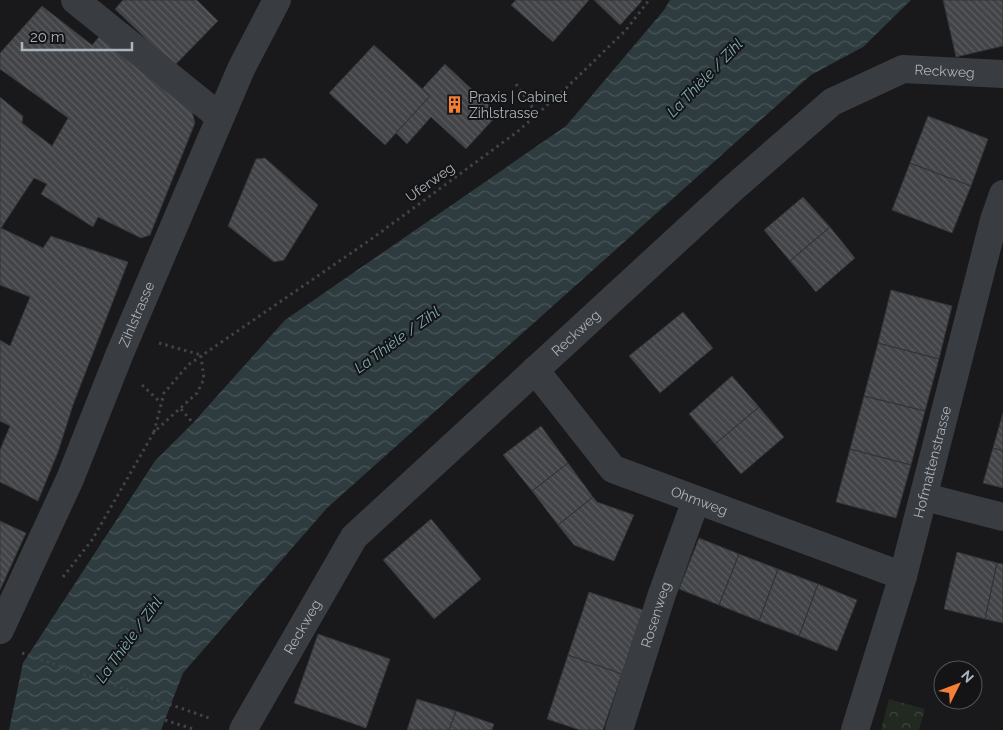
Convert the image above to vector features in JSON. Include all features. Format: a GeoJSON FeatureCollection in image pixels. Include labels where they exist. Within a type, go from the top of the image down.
{"type":"FeatureCollection","features":[{"type":"Feature","properties":{"kind":"street"},"geometry":{"type":"LineString","coordinates":[[75,0],[220,117]]}},
{"type":"Feature","properties":{"kind":"street","name":"Zihlstrasse"},"geometry":{"type":"LineString","coordinates":[[0,630],[70,479],[120,353],[241,69],[277,0]]}},
{"type":"Feature","properties":{"kind":"street","name":"Reckweg"},"geometry":{"type":"LineString","coordinates":[[231,726],[354,537],[731,190],[832,102],[903,69],[1003,74]]}},
{"type":"Feature","properties":{"kind":"street","name":"Hofmattenstrasse"},"geometry":{"type":"LineString","coordinates":[[855,730],[903,576],[925,497],[967,322],[994,220],[1003,194]]}},
{"type":"Feature","properties":{"kind":"street","name":"Ohmweg"},"geometry":{"type":"LineString","coordinates":[[535,370],[614,469],[903,576]]}},
{"type":"Feature","properties":{"kind":"street"},"geometry":{"type":"LineString","coordinates":[[925,497],[1003,517]]}},
{"type":"Feature","properties":{"kind":"street","name":"Rosenweg"},"geometry":{"type":"LineString","coordinates":[[619,730],[662,594],[696,500]]}},
{"type":"Feature","properties":{"kind":"path","name":"Uferweg"},"geometry":{"type":"LineString","coordinates":[[160,402],[164,393],[188,365],[201,355],[370,240],[517,132],[626,30],[649,0]]}},
{"type":"Feature","properties":{"kind":"path"},"geometry":{"type":"LineString","coordinates":[[516,84],[537,114]]}},
{"type":"Feature","properties":{"kind":"path"},"geometry":{"type":"LineString","coordinates":[[152,342],[169,344],[201,355],[204,379],[197,393],[154,432]]}},
{"type":"Feature","properties":{"kind":"path"},"geometry":{"type":"LineString","coordinates":[[58,584],[92,540],[154,432],[160,402],[137,379]]}},
{"type":"Feature","properties":{"kind":"path"},"geometry":{"type":"LineString","coordinates":[[181,409],[193,423]]}},
{"type":"Feature","properties":{"kind":"path"},"geometry":{"type":"LineString","coordinates":[[19,652],[231,726]]}},
{"type":"Feature","properties":{"kind":"path"},"geometry":{"type":"LineString","coordinates":[[165,720],[196,730]]}},
{"type":"Feature","properties":{"kind":"green space"},"geometry":{"type":"Polygon","coordinates":[[[889,699],[925,709],[919,730],[881,730],[889,699]]]}},
{"type":"Feature","properties":{"kind":"water","name":"La Thièle / Zihl"},"geometry":{"type":"Polygon","coordinates":[[[670,0],[911,0],[863,47],[811,75],[327,508],[183,673],[161,730],[9,730],[23,663],[155,461],[193,423],[285,320],[566,126],[664,10],[670,0]]]}},
{"type":"Feature","properties":{"kind":"building"},"geometry":{"type":"Polygon","coordinates":[[[123,0],[197,0],[218,21],[174,66],[115,9],[123,0]]]}},
{"type":"Feature","properties":{"kind":"building"},"geometry":{"type":"Polygon","coordinates":[[[516,0],[589,0],[553,42],[511,5],[516,0]]]}},
{"type":"Feature","properties":{"kind":"building"},"geometry":{"type":"Polygon","coordinates":[[[594,0],[641,0],[642,1],[620,25],[594,0]]]}},
{"type":"Feature","properties":{"kind":"building"},"geometry":{"type":"Polygon","coordinates":[[[943,0],[1003,0],[1003,46],[956,57],[943,0]]]}},
{"type":"Feature","properties":{"kind":"building"},"geometry":{"type":"Polygon","coordinates":[[[42,6],[92,45],[99,37],[192,111],[195,123],[150,235],[141,238],[98,217],[93,227],[41,194],[47,184],[34,178],[1,228],[43,248],[51,236],[128,262],[38,501],[0,482],[0,450],[10,426],[0,421],[0,340],[10,346],[30,297],[0,285],[0,97],[23,116],[22,123],[52,146],[68,118],[0,69],[0,53],[42,6]]]}},
{"type":"Feature","properties":{"kind":"building"},"geometry":{"type":"Polygon","coordinates":[[[374,45],[430,96],[385,145],[329,93],[374,45]]]}},
{"type":"Feature","properties":{"kind":"building","name":"Praxis | Cabinet Zihlstrasse"},"geometry":{"type":"Polygon","coordinates":[[[445,64],[498,114],[466,149],[431,117],[407,144],[396,133],[430,96],[422,89],[445,64]]]}},
{"type":"Feature","properties":{"kind":"building"},"geometry":{"type":"Polygon","coordinates":[[[928,116],[988,139],[971,186],[910,163],[928,116]]]}},
{"type":"Feature","properties":{"kind":"building"},"geometry":{"type":"Polygon","coordinates":[[[265,158],[318,205],[284,260],[274,262],[228,226],[256,159],[265,158]]]}},
{"type":"Feature","properties":{"kind":"building"},"geometry":{"type":"Polygon","coordinates":[[[910,163],[971,186],[952,233],[892,210],[910,163]]]}},
{"type":"Feature","properties":{"kind":"building"},"geometry":{"type":"Polygon","coordinates":[[[803,197],[830,227],[790,261],[764,230],[803,197]]]}},
{"type":"Feature","properties":{"kind":"building"},"geometry":{"type":"Polygon","coordinates":[[[830,227],[855,258],[816,292],[790,261],[830,227]]]}},
{"type":"Feature","properties":{"kind":"building"},"geometry":{"type":"Polygon","coordinates":[[[891,290],[952,306],[939,359],[878,343],[891,290]]]}},
{"type":"Feature","properties":{"kind":"building"},"geometry":{"type":"Polygon","coordinates":[[[683,312],[713,348],[660,393],[629,356],[683,312]]]}},
{"type":"Feature","properties":{"kind":"building"},"geometry":{"type":"Polygon","coordinates":[[[878,343],[939,359],[925,411],[864,396],[878,343]]]}},
{"type":"Feature","properties":{"kind":"building"},"geometry":{"type":"Polygon","coordinates":[[[732,376],[759,407],[715,444],[689,414],[732,376]]]}},
{"type":"Feature","properties":{"kind":"building"},"geometry":{"type":"Polygon","coordinates":[[[864,396],[925,411],[911,465],[850,449],[864,396]]]}},
{"type":"Feature","properties":{"kind":"building"},"geometry":{"type":"Polygon","coordinates":[[[759,407],[784,437],[741,474],[715,444],[759,407]]]}},
{"type":"Feature","properties":{"kind":"building"},"geometry":{"type":"Polygon","coordinates":[[[1003,413],[1003,451],[993,448],[1003,413]]]}},
{"type":"Feature","properties":{"kind":"building"},"geometry":{"type":"Polygon","coordinates":[[[541,426],[568,463],[532,491],[503,455],[541,426]]]}},
{"type":"Feature","properties":{"kind":"building"},"geometry":{"type":"Polygon","coordinates":[[[993,448],[1003,451],[1003,488],[983,483],[993,448]]]}},
{"type":"Feature","properties":{"kind":"building"},"geometry":{"type":"Polygon","coordinates":[[[850,449],[911,465],[896,518],[836,502],[850,449]]]}},
{"type":"Feature","properties":{"kind":"building"},"geometry":{"type":"Polygon","coordinates":[[[568,463],[593,497],[558,525],[532,491],[568,463]]]}},
{"type":"Feature","properties":{"kind":"building"},"geometry":{"type":"Polygon","coordinates":[[[593,497],[597,502],[634,515],[614,561],[574,545],[558,525],[593,497]]]}},
{"type":"Feature","properties":{"kind":"building"},"geometry":{"type":"Polygon","coordinates":[[[431,519],[481,579],[434,619],[383,560],[431,519]]]}},
{"type":"Feature","properties":{"kind":"building"},"geometry":{"type":"Polygon","coordinates":[[[0,521],[26,533],[0,590],[0,521]]]}},
{"type":"Feature","properties":{"kind":"building"},"geometry":{"type":"Polygon","coordinates":[[[699,538],[739,554],[719,605],[679,589],[699,538]]]}},
{"type":"Feature","properties":{"kind":"building"},"geometry":{"type":"Polygon","coordinates":[[[957,552],[997,563],[985,619],[944,609],[957,552]]]}},
{"type":"Feature","properties":{"kind":"building"},"geometry":{"type":"Polygon","coordinates":[[[739,554],[778,569],[759,621],[719,605],[739,554]]]}},
{"type":"Feature","properties":{"kind":"building"},"geometry":{"type":"Polygon","coordinates":[[[997,563],[1003,564],[1003,623],[985,619],[997,563]]]}},
{"type":"Feature","properties":{"kind":"building"},"geometry":{"type":"Polygon","coordinates":[[[778,569],[818,584],[799,636],[759,621],[778,569]]]}},
{"type":"Feature","properties":{"kind":"building"},"geometry":{"type":"Polygon","coordinates":[[[818,584],[857,600],[837,651],[799,636],[818,584]]]}},
{"type":"Feature","properties":{"kind":"building"},"geometry":{"type":"Polygon","coordinates":[[[589,592],[643,610],[622,674],[568,655],[589,592]]]}},
{"type":"Feature","properties":{"kind":"building"},"geometry":{"type":"Polygon","coordinates":[[[318,634],[390,659],[366,728],[294,703],[318,634]]]}},
{"type":"Feature","properties":{"kind":"building"},"geometry":{"type":"Polygon","coordinates":[[[568,655],[622,674],[603,730],[580,730],[547,719],[568,655]]]}},
{"type":"Feature","properties":{"kind":"building"},"geometry":{"type":"Polygon","coordinates":[[[417,699],[456,711],[449,730],[407,730],[417,699]]]}},
{"type":"Feature","properties":{"kind":"building"},"geometry":{"type":"Polygon","coordinates":[[[456,711],[494,724],[492,730],[449,730],[456,711]]]}},
{"type":"Feature","properties":{"kind":"place","name":"Praxis | Cabinet Zihlstrasse"},"geometry":{"type":"Point","coordinates":[455,105]}}]}
